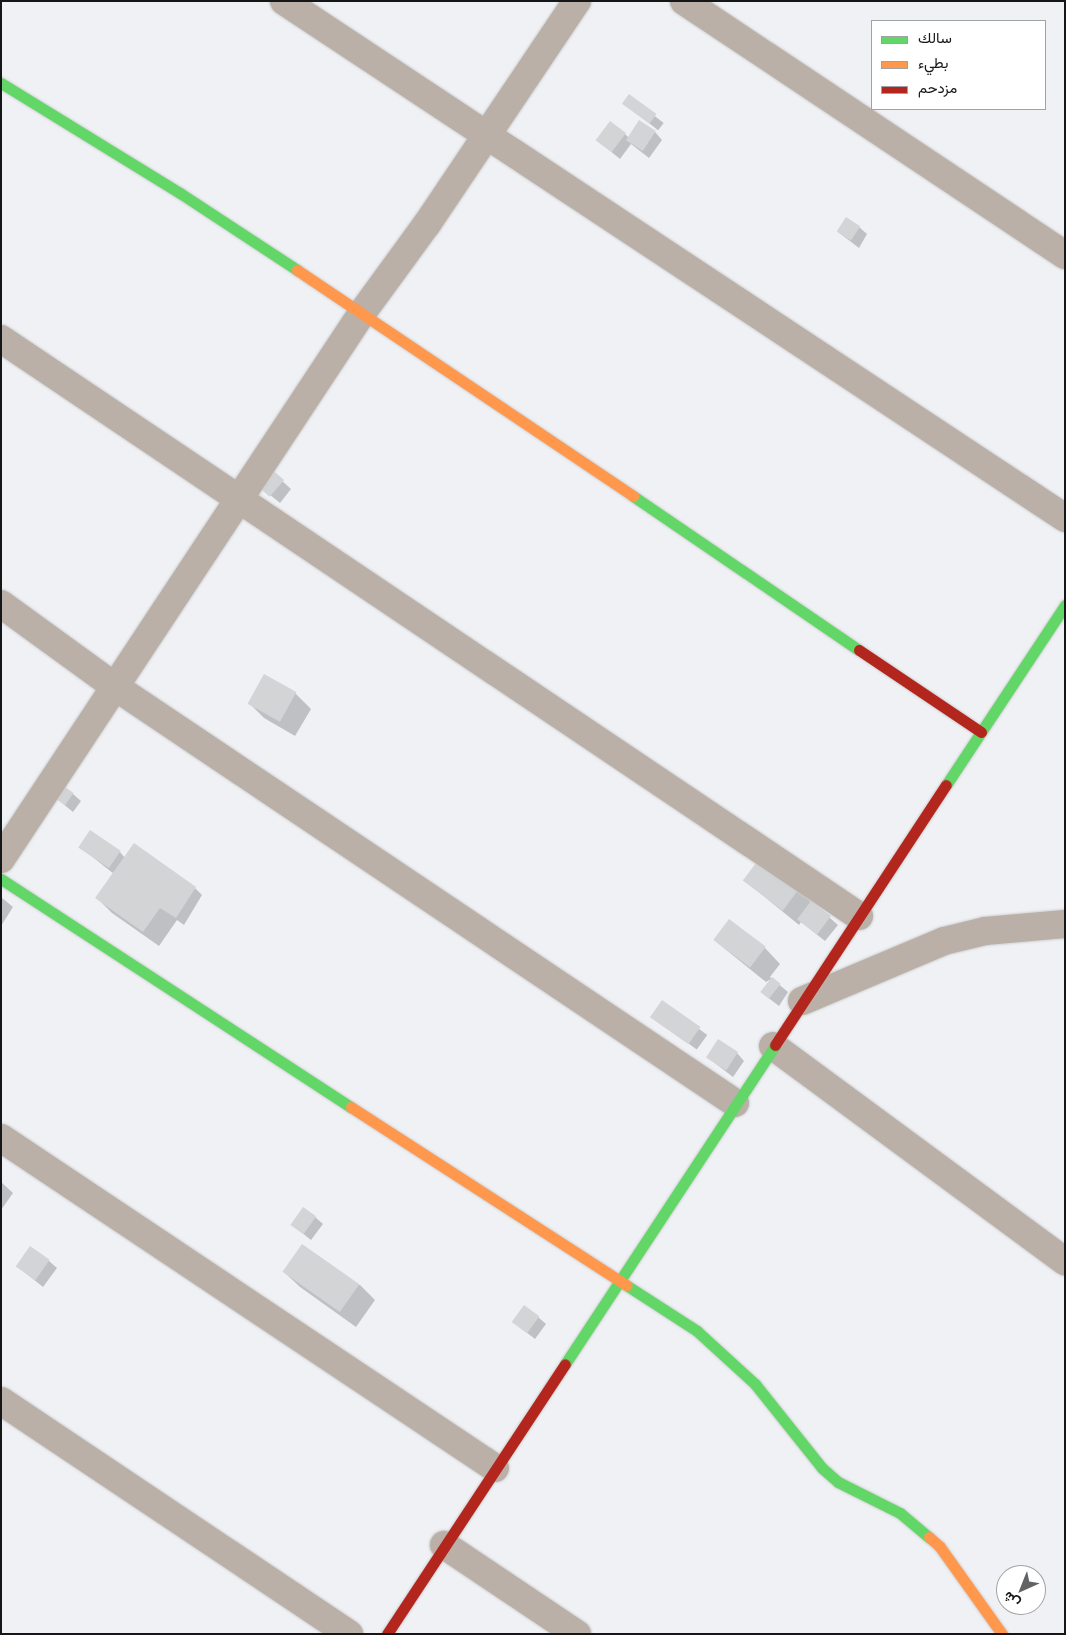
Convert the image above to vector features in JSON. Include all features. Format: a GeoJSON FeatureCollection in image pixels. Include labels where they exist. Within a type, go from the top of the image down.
{"type":"FeatureCollection","features":[{"type":"Feature","properties":{"kind":"street"},"geometry":{"type":"LineString","coordinates":[[284,1],[1065,518]]}},
{"type":"Feature","properties":{"kind":"street"},"geometry":{"type":"LineString","coordinates":[[1,859],[362,312],[487,134],[577,1]]}},
{"type":"Feature","properties":{"kind":"street"},"geometry":{"type":"LineString","coordinates":[[684,1],[1065,255]]}},
{"type":"Feature","properties":{"kind":"street"},"geometry":{"type":"LineString","coordinates":[[1,83],[180,194],[362,312],[981,732]]}},
{"type":"Feature","properties":{"kind":"street"},"geometry":{"type":"LineString","coordinates":[[1,339],[239,501],[859,916]]}},
{"type":"Feature","properties":{"kind":"street"},"geometry":{"type":"LineString","coordinates":[[1,604],[114,686],[735,1103]]}},
{"type":"Feature","properties":{"kind":"street"},"geometry":{"type":"LineString","coordinates":[[386,1634],[802,1001],[981,732],[1064,612]]}},
{"type":"Feature","properties":{"kind":"street"},"geometry":{"type":"LineString","coordinates":[[1,879],[681,1320],[727,1356],[755,1384],[822,1468],[838,1482],[900,1513],[922,1528],[940,1546],[1002,1634]]}},
{"type":"Feature","properties":{"kind":"street"},"geometry":{"type":"LineString","coordinates":[[802,1001],[944,941],[985,931],[1065,924]]}},
{"type":"Feature","properties":{"kind":"street"},"geometry":{"type":"LineString","coordinates":[[773,1046],[1065,1261]]}},
{"type":"Feature","properties":{"kind":"street"},"geometry":{"type":"LineString","coordinates":[[1,1138],[495,1468]]}},
{"type":"Feature","properties":{"kind":"street"},"geometry":{"type":"LineString","coordinates":[[1,1401],[349,1634]]}},
{"type":"Feature","properties":{"kind":"street"},"geometry":{"type":"LineString","coordinates":[[444,1545],[577,1634]]}},
{"type":"Feature","properties":{"kind":"building"},"geometry":{"type":"Polygon","coordinates":[[[629,94],[657,114],[649,124],[622,104],[629,94]]]}},
{"type":"Feature","properties":{"kind":"building"},"geometry":{"type":"Polygon","coordinates":[[[639,120],[656,131],[643,151],[626,140],[639,120]]]}},
{"type":"Feature","properties":{"kind":"building"},"geometry":{"type":"Polygon","coordinates":[[[610,121],[626,133],[612,152],[596,140],[610,121]]]}},
{"type":"Feature","properties":{"kind":"building"},"geometry":{"type":"Polygon","coordinates":[[[846,217],[860,226],[851,241],[837,231],[846,217]]]}},
{"type":"Feature","properties":{"kind":"building"},"geometry":{"type":"Polygon","coordinates":[[[269,467],[284,480],[270,497],[255,484],[269,467]]]}},
{"type":"Feature","properties":{"kind":"building"},"geometry":{"type":"Polygon","coordinates":[[[264,674],[296,692],[280,722],[248,704],[264,674]]]}},
{"type":"Feature","properties":{"kind":"building"},"geometry":{"type":"Polygon","coordinates":[[[58,782],[74,793],[65,805],[49,794],[58,782]]]}},
{"type":"Feature","properties":{"kind":"building"},"geometry":{"type":"Polygon","coordinates":[[[90,830],[121,851],[109,868],[78,847],[90,830]]]}},
{"type":"Feature","properties":{"kind":"building"},"geometry":{"type":"Polygon","coordinates":[[[134,843],[196,887],[176,918],[160,908],[143,932],[95,898],[134,843]]]}},
{"type":"Feature","properties":{"kind":"building"},"geometry":{"type":"Polygon","coordinates":[[[759,859],[799,889],[783,911],[743,881],[759,859]]]}},
{"type":"Feature","properties":{"kind":"building"},"geometry":{"type":"Polygon","coordinates":[[[811,901],[831,916],[817,934],[797,919],[811,901]]]}},
{"type":"Feature","properties":{"kind":"building"},"geometry":{"type":"Polygon","coordinates":[[[729,919],[766,947],[750,967],[713,940],[729,919]]]}},
{"type":"Feature","properties":{"kind":"building"},"geometry":{"type":"Polygon","coordinates":[[[772,977],[781,984],[769,999],[760,992],[772,977]]]}},
{"type":"Feature","properties":{"kind":"building"},"geometry":{"type":"Polygon","coordinates":[[[662,1000],[701,1027],[688,1044],[650,1017],[662,1000]]]}},
{"type":"Feature","properties":{"kind":"building"},"geometry":{"type":"Polygon","coordinates":[[[718,1039],[738,1052],[726,1071],[706,1057],[718,1039]]]}},
{"type":"Feature","properties":{"kind":"building"},"geometry":{"type":"Polygon","coordinates":[[[303,1207],[316,1216],[303,1234],[290,1225],[303,1207]]]}},
{"type":"Feature","properties":{"kind":"building"},"geometry":{"type":"Polygon","coordinates":[[[302,1244],[359,1284],[340,1312],[282,1272],[302,1244]]]}},
{"type":"Feature","properties":{"kind":"building"},"geometry":{"type":"Polygon","coordinates":[[[30,1246],[50,1260],[35,1280],[16,1266],[30,1246]]]}},
{"type":"Feature","properties":{"kind":"building"},"geometry":{"type":"Polygon","coordinates":[[[524,1305],[539,1316],[527,1333],[512,1322],[524,1305]]]}},
{"type":"Feature","properties":{"kind":"traffic: fast"},"geometry":{"type":"LineString","coordinates":[[1,83],[180,193],[297,270]]}},
{"type":"Feature","properties":{"kind":"traffic: fast"},"geometry":{"type":"LineString","coordinates":[[633,496],[859,650]]}},
{"type":"Feature","properties":{"kind":"traffic: fast"},"geometry":{"type":"LineString","coordinates":[[946,785],[1065,605]]}},
{"type":"Feature","properties":{"kind":"traffic: fast"},"geometry":{"type":"LineString","coordinates":[[1,879],[351,1107]]}},
{"type":"Feature","properties":{"kind":"traffic: fast"},"geometry":{"type":"LineString","coordinates":[[565,1364],[775,1045]]}},
{"type":"Feature","properties":{"kind":"traffic: fast"},"geometry":{"type":"LineString","coordinates":[[626,1285],[697,1331],[755,1384],[822,1468],[838,1482],[900,1513],[929,1537]]}},
{"type":"Feature","properties":{"kind":"traffic: slow"},"geometry":{"type":"LineString","coordinates":[[297,270],[633,496]]}},
{"type":"Feature","properties":{"kind":"traffic: slow"},"geometry":{"type":"LineString","coordinates":[[351,1107],[626,1285]]}},
{"type":"Feature","properties":{"kind":"traffic: slow"},"geometry":{"type":"LineString","coordinates":[[929,1537],[940,1547],[1002,1634]]}},
{"type":"Feature","properties":{"kind":"traffic: jam"},"geometry":{"type":"LineString","coordinates":[[859,650],[981,732]]}},
{"type":"Feature","properties":{"kind":"traffic: jam"},"geometry":{"type":"LineString","coordinates":[[775,1045],[946,785]]}},
{"type":"Feature","properties":{"kind":"traffic: jam"},"geometry":{"type":"LineString","coordinates":[[387,1634],[565,1364]]}}]}
